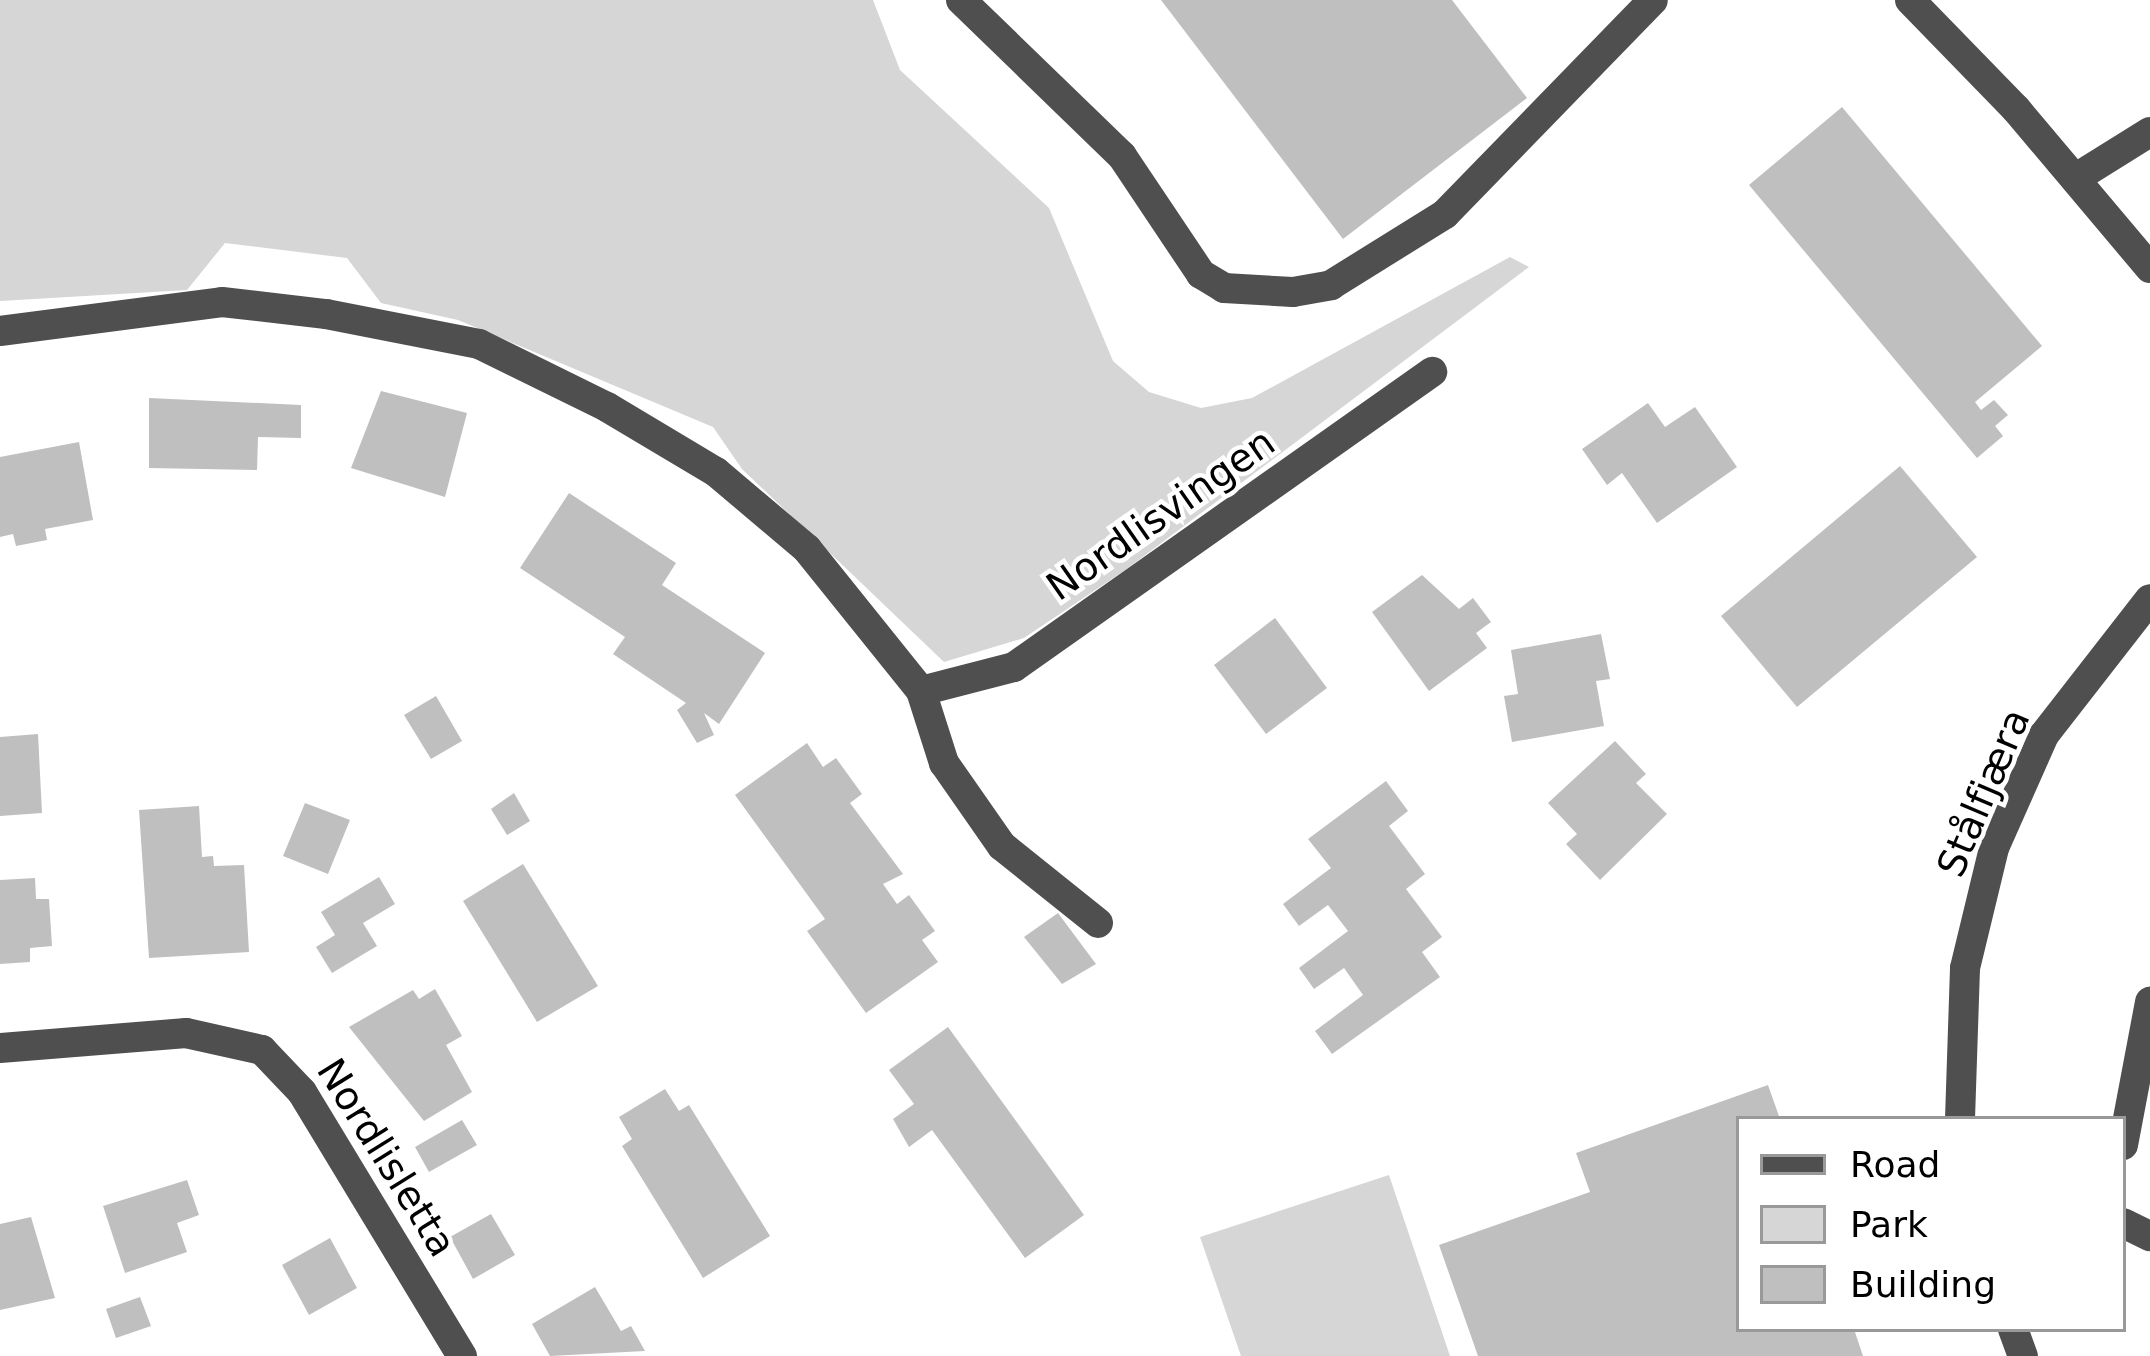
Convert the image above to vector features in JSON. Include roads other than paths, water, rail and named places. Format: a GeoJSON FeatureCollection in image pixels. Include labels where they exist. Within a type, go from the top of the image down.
{"type":"FeatureCollection","features":[{"type":"Feature","properties":{"kind":"street"},"geometry":{"type":"LineString","coordinates":[[961,0],[1122,156],[1201,274],[1224,288],[1293,292],[1331,285],[1445,214],[1653,0]]}},
{"type":"Feature","properties":{"kind":"street"},"geometry":{"type":"LineString","coordinates":[[1910,0],[2076,178],[2150,268]]}},
{"type":"Feature","properties":{"kind":"street"},"geometry":{"type":"LineString","coordinates":[[2076,178],[2150,132]]}},
{"type":"Feature","properties":{"kind":"street"},"geometry":{"type":"LineString","coordinates":[[0,331],[222,302],[479,344],[716,472],[807,548],[921,691],[944,763],[1002,846],[1098,923]]}},
{"type":"Feature","properties":{"kind":"street","name":"Nordlisvingen"},"geometry":{"type":"LineString","coordinates":[[921,691],[1014,667],[1432,372]]}},
{"type":"Feature","properties":{"kind":"street","name":"Stålfjæra"},"geometry":{"type":"LineString","coordinates":[[1960,1116],[1965,968],[1994,848],[2044,735],[2150,599]]}},
{"type":"Feature","properties":{"kind":"street"},"geometry":{"type":"LineString","coordinates":[[2126,1129],[2150,1002]]}},
{"type":"Feature","properties":{"kind":"street","name":"Nordlisletta"},"geometry":{"type":"LineString","coordinates":[[0,1048],[186,1034],[262,1050],[302,1092],[462,1356]]}}]}
